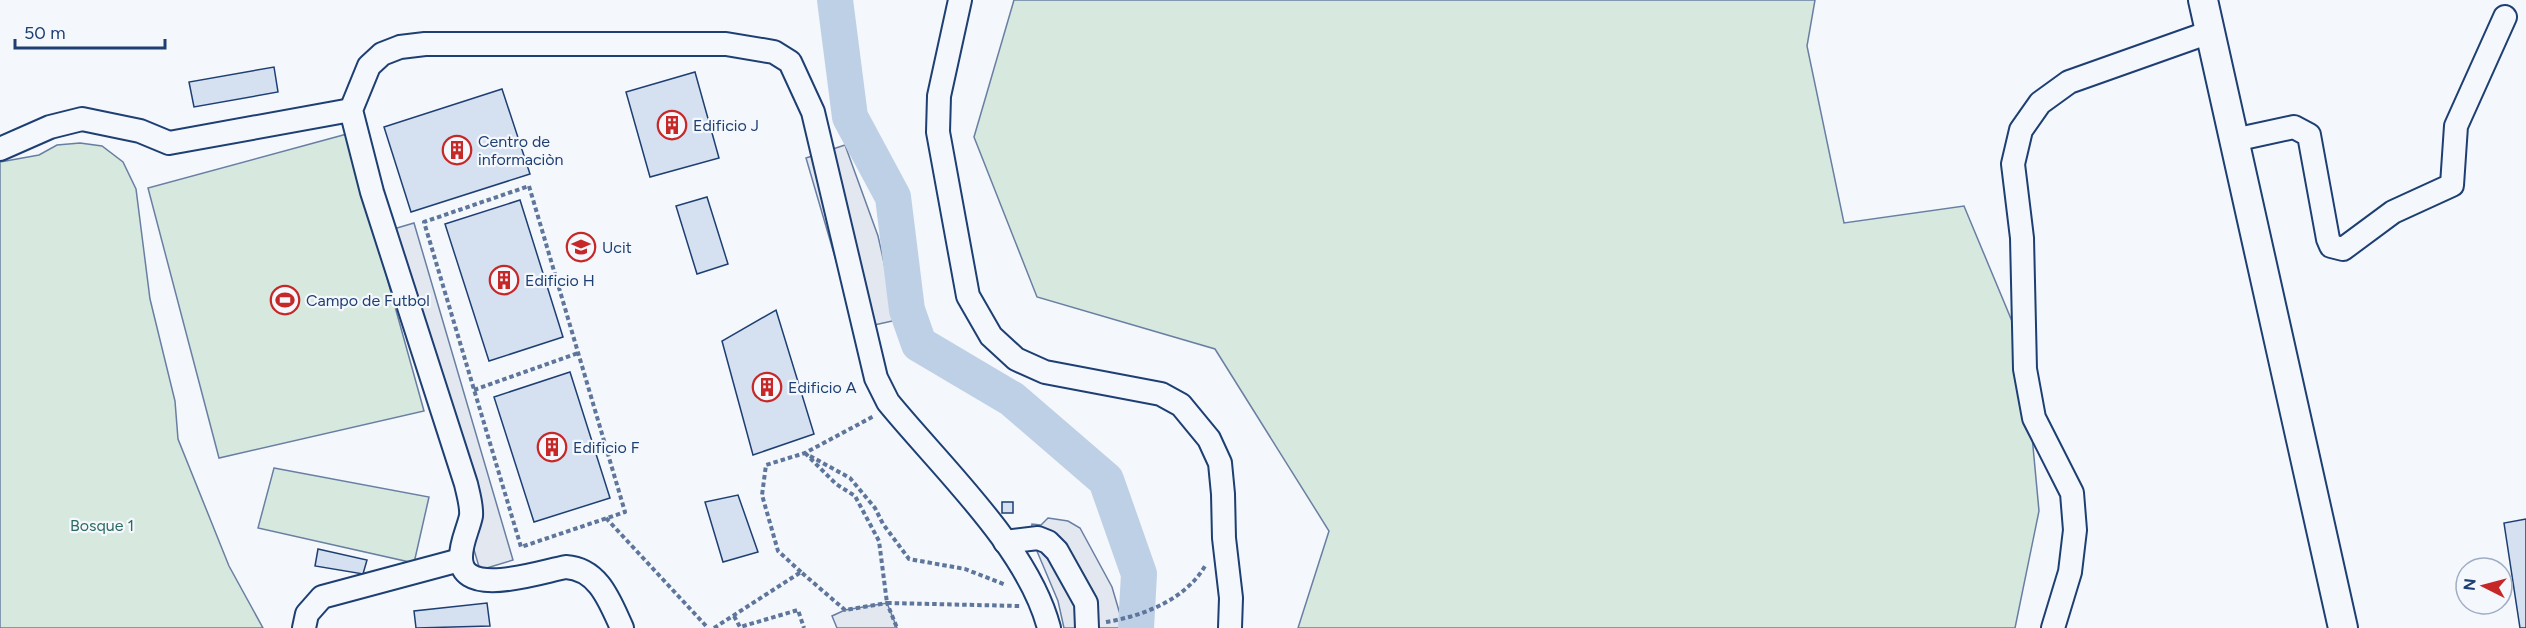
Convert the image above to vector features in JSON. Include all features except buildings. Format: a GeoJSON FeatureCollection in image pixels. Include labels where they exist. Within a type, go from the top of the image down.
{"type":"FeatureCollection","features":[{"type":"Feature","properties":{"kind":"main road"},"geometry":{"type":"LineString","coordinates":[[2203,0],[2343,628]]}},
{"type":"Feature","properties":{"kind":"street"},"geometry":{"type":"LineString","coordinates":[[960,0],[939,96],[938,132],[968,296],[991,336],[1016,359],[1044,372],[1161,394],[1181,405],[1209,439],[1220,464],[1224,538],[1231,598],[1230,628]]}},
{"type":"Feature","properties":{"kind":"street"},"geometry":{"type":"LineString","coordinates":[[2234,140],[2294,127],[2309,135],[2328,239],[2331,246],[2343,249],[2393,212],[2452,185],[2456,126],[2505,17]]}},
{"type":"Feature","properties":{"kind":"street"},"geometry":{"type":"LineString","coordinates":[[2053,628],[2070,572],[2075,530],[2072,493],[2034,418],[2025,369],[2022,238],[2013,164],[2021,130],[2040,103],[2070,82],[2210,32]]}},
{"type":"Feature","properties":{"kind":"street"},"geometry":{"type":"LineString","coordinates":[[622,628],[600,584],[578,567],[567,567],[497,581],[477,580],[466,574],[460,560],[462,542],[471,515],[466,484],[372,192],[351,110],[369,66],[382,54],[400,47],[425,44],[726,44],[774,52],[790,62],[813,112],[871,364],[888,402],[1005,542],[1035,589],[1046,619]]}},
{"type":"Feature","properties":{"kind":"street"},"geometry":{"type":"LineString","coordinates":[[0,149],[50,127],[82,119],[140,131],[169,143],[351,110]]}},
{"type":"Feature","properties":{"kind":"street"},"geometry":{"type":"LineString","coordinates":[[1005,542],[1038,538],[1048,542],[1057,551],[1086,603],[1087,628]]}},
{"type":"Feature","properties":{"kind":"street"},"geometry":{"type":"LineString","coordinates":[[304,628],[307,614],[322,597],[460,560]]}},
{"type":"Feature","properties":{"kind":"path"},"geometry":{"type":"LineString","coordinates":[[529,186],[625,512],[521,548],[474,390],[424,222],[529,186]]}},
{"type":"Feature","properties":{"kind":"path"},"geometry":{"type":"LineString","coordinates":[[474,390],[578,352]]}},
{"type":"Feature","properties":{"kind":"path"},"geometry":{"type":"LineString","coordinates":[[888,402],[873,416],[805,453],[766,465],[762,495],[778,551],[845,610],[887,603],[1023,606],[1046,619]]}},
{"type":"Feature","properties":{"kind":"path"},"geometry":{"type":"LineString","coordinates":[[805,453],[850,478],[875,508],[883,524],[909,559],[982,574],[1012,590]]}},
{"type":"Feature","properties":{"kind":"path"},"geometry":{"type":"LineString","coordinates":[[805,453],[836,484],[855,496],[870,523],[879,541],[887,603],[897,628]]}},
{"type":"Feature","properties":{"kind":"path"},"geometry":{"type":"LineString","coordinates":[[606,518],[708,628]]}},
{"type":"Feature","properties":{"kind":"path"},"geometry":{"type":"LineString","coordinates":[[1118,620],[1170,601],[1196,582],[1224,538]]}},
{"type":"Feature","properties":{"kind":"path"},"geometry":{"type":"LineString","coordinates":[[714,628],[801,572]]}},
{"type":"Feature","properties":{"kind":"path"},"geometry":{"type":"LineString","coordinates":[[734,616],[741,627],[798,610],[804,628]]}},
{"type":"Feature","properties":{"kind":"green space"},"geometry":{"type":"Polygon","coordinates":[[[1014,0],[1815,0],[1807,46],[1844,223],[1964,206],[2024,350],[2039,511],[2015,628],[1298,628],[1329,531],[1215,349],[1037,297],[974,137],[1014,0]]]}},
{"type":"Feature","properties":{"kind":"green space","name":"Campo de Futbol"},"geometry":{"type":"Polygon","coordinates":[[[347,134],[424,411],[219,458],[148,188],[347,134]]]}},
{"type":"Feature","properties":{"kind":"green space","name":"Bosque 1"},"geometry":{"type":"Polygon","coordinates":[[[80,143],[102,146],[123,162],[136,189],[150,299],[175,401],[178,439],[229,566],[263,628],[0,628],[0,162],[39,155],[57,145],[80,143]]]}},
{"type":"Feature","properties":{"kind":"green space"},"geometry":{"type":"Polygon","coordinates":[[[274,468],[429,497],[414,563],[258,528],[274,468]]]}},
{"type":"Feature","properties":{"kind":"shaded area"},"geometry":{"type":"Polygon","coordinates":[[[845,145],[878,236],[897,320],[856,329],[806,158],[845,145]]]}},
{"type":"Feature","properties":{"kind":"shaded area"},"geometry":{"type":"Polygon","coordinates":[[[414,223],[513,560],[480,570],[380,233],[414,223]]]}},
{"type":"Feature","properties":{"kind":"shaded area"},"geometry":{"type":"Polygon","coordinates":[[[1048,518],[1068,521],[1080,528],[1112,587],[1122,621],[1120,628],[1064,628],[1058,601],[1031,537],[1032,524],[1041,525],[1048,518]]]}},
{"type":"Feature","properties":{"kind":"shaded area"},"geometry":{"type":"Polygon","coordinates":[[[887,603],[897,628],[837,628],[832,616],[845,610],[887,603]]]}},
{"type":"Feature","properties":{"kind":"waterway"},"geometry":{"type":"LineString","coordinates":[[835,0],[850,117],[893,197],[907,310],[919,344],[1012,399],[1106,480],[1139,574],[1136,628]]}},
{"type":"Feature","properties":{"kind":"place","name":"Edificio J"},"geometry":{"type":"Point","coordinates":[672,125]}},
{"type":"Feature","properties":{"kind":"place","name":"Centro de informaciòn"},"geometry":{"type":"Point","coordinates":[457,150]}},
{"type":"Feature","properties":{"kind":"place","name":"Ucit"},"geometry":{"type":"Point","coordinates":[581,247]}},
{"type":"Feature","properties":{"kind":"place","name":"Edificio H"},"geometry":{"type":"Point","coordinates":[504,280]}},
{"type":"Feature","properties":{"kind":"place","name":"Campo de Futbol"},"geometry":{"type":"Point","coordinates":[285,300]}},
{"type":"Feature","properties":{"kind":"place","name":"Edificio A"},"geometry":{"type":"Point","coordinates":[767,387]}},
{"type":"Feature","properties":{"kind":"place","name":"Edificio F"},"geometry":{"type":"Point","coordinates":[552,447]}}]}
